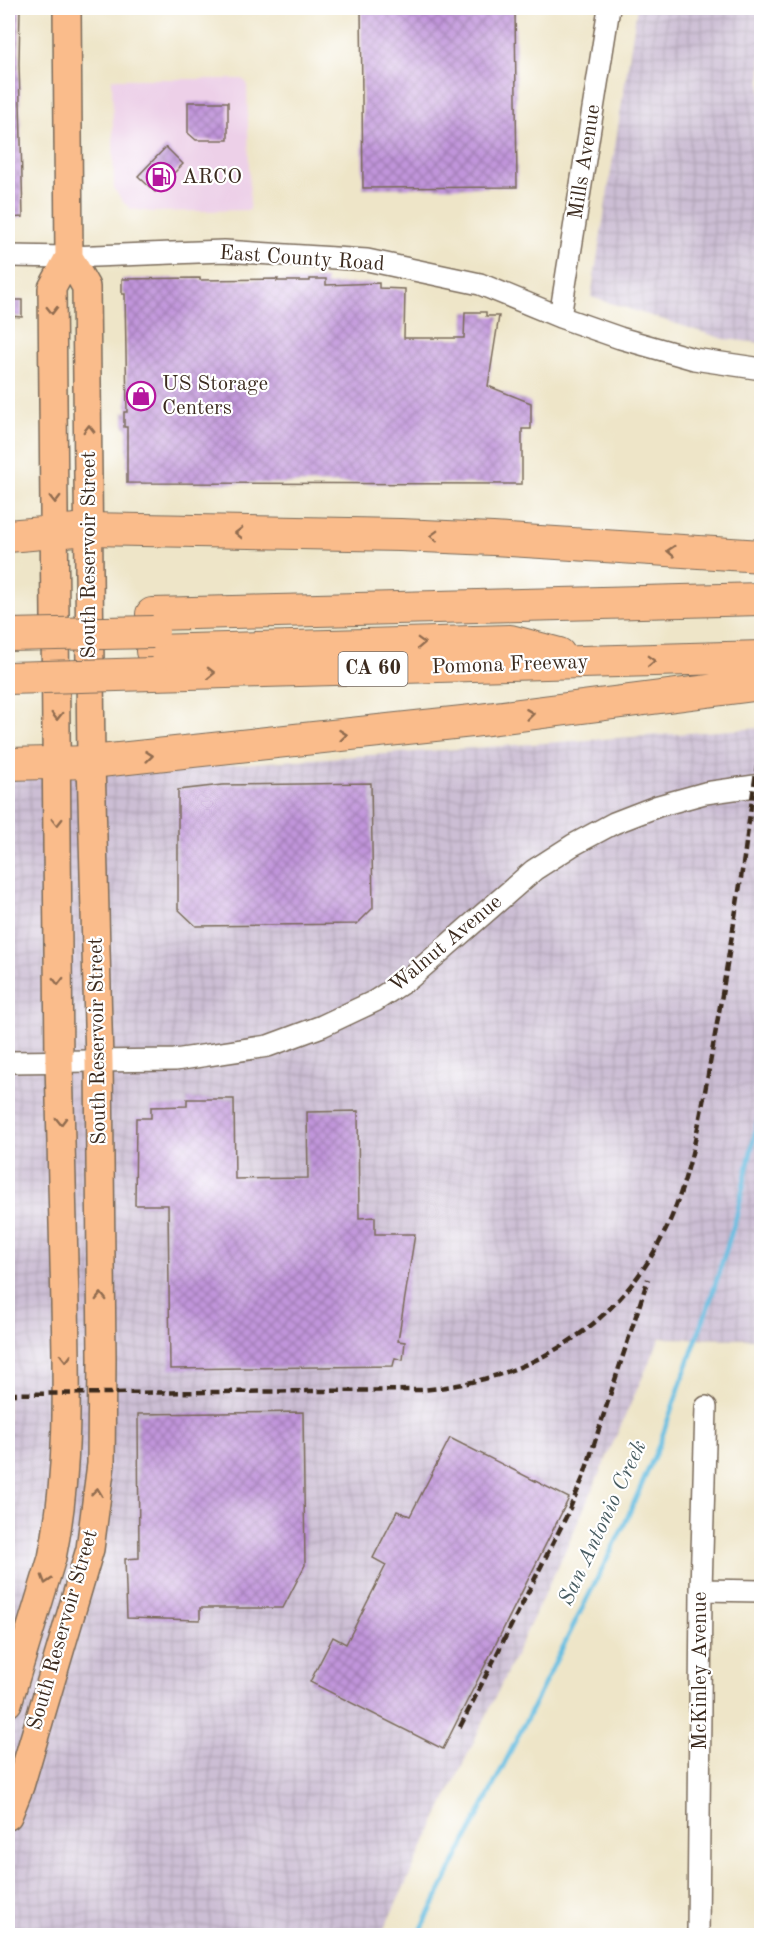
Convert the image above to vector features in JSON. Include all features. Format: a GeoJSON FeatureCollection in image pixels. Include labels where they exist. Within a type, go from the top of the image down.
{"type":"FeatureCollection","features":[{"type":"Feature","properties":{"kind":"highway"},"geometry":{"type":"LineString","coordinates":[[8,536],[88,530],[493,539],[762,556]]}},
{"type":"Feature","properties":{"kind":"highway","name":"Pomona Freeway"},"geometry":{"type":"LineString","coordinates":[[8,678],[153,643],[584,602],[747,599]]}},
{"type":"Feature","properties":{"kind":"highway","name":"Pomona Freeway"},"geometry":{"type":"LineString","coordinates":[[8,617],[153,643],[592,662],[717,674],[762,657]]}},
{"type":"Feature","properties":{"kind":"highway"},"geometry":{"type":"LineString","coordinates":[[8,635],[153,643]]}},
{"type":"Feature","properties":{"kind":"highway"},"geometry":{"type":"LineString","coordinates":[[8,654],[153,643]]}},
{"type":"Feature","properties":{"kind":"highway"},"geometry":{"type":"LineString","coordinates":[[8,765],[91,762],[472,721],[717,674],[762,684]]}},
{"type":"Feature","properties":{"kind":"main road","name":"South Reservoir Street"},"geometry":{"type":"LineString","coordinates":[[8,1703],[55,1547],[65,1457],[66,1366],[59,1062],[56,531],[52,288],[69,256],[68,8]]}},
{"type":"Feature","properties":{"kind":"main road","name":"South Reservoir Street"},"geometry":{"type":"LineString","coordinates":[[8,1816],[14,1785],[65,1635],[90,1549],[101,1464],[99,1062],[88,530],[89,386],[86,287],[69,256]]}},
{"type":"Feature","properties":{"kind":"main road"},"geometry":{"type":"LineString","coordinates":[[32,1623],[65,1635]]}},
{"type":"Feature","properties":{"kind":"street","name":"Mills Avenue"},"geometry":{"type":"LineString","coordinates":[[560,317],[609,8]]}},
{"type":"Feature","properties":{"kind":"street","name":"East County Road"},"geometry":{"type":"LineString","coordinates":[[8,256],[224,251],[367,260],[480,284],[560,317],[620,338],[694,359],[762,369]]}},
{"type":"Feature","properties":{"kind":"street","name":"Walnut Avenue"},"geometry":{"type":"LineString","coordinates":[[8,1062],[175,1060],[268,1046],[322,1026],[375,1001],[410,978],[534,870],[573,844],[614,823],[666,804],[705,793],[762,785]]}},
{"type":"Feature","properties":{"kind":"street","name":"McKinley Avenue"},"geometry":{"type":"LineString","coordinates":[[698,1935],[701,1590],[706,1407]]}},
{"type":"Feature","properties":{"kind":"street"},"geometry":{"type":"LineString","coordinates":[[701,1590],[762,1591]]}},
{"type":"Feature","properties":{"kind":"shaded area"},"geometry":{"type":"Polygon","coordinates":[[[637,8],[761,8],[761,343],[724,339],[591,297],[637,8]]]}},
{"type":"Feature","properties":{"kind":"shaded area"},"geometry":{"type":"Polygon","coordinates":[[[112,79],[242,79],[247,83],[250,210],[152,212],[131,209],[124,203],[114,189],[112,79]]]}},
{"type":"Feature","properties":{"kind":"shaded area"},"geometry":{"type":"Polygon","coordinates":[[[761,728],[761,1339],[660,1338],[560,1562],[381,1935],[8,1936],[8,780],[761,728]]]}},
{"type":"Feature","properties":{"kind":"building"},"geometry":{"type":"Polygon","coordinates":[[[8,8],[20,8],[19,64],[23,217],[8,218],[8,8]]]}},
{"type":"Feature","properties":{"kind":"building"},"geometry":{"type":"Polygon","coordinates":[[[361,8],[515,8],[517,187],[363,188],[361,8]]]}},
{"type":"Feature","properties":{"kind":"building"},"geometry":{"type":"Polygon","coordinates":[[[188,102],[228,102],[228,140],[196,140],[188,133],[188,102]]]}},
{"type":"Feature","properties":{"kind":"building"},"geometry":{"type":"Polygon","coordinates":[[[166,147],[183,164],[155,192],[138,176],[166,147]]]}},
{"type":"Feature","properties":{"kind":"building"},"geometry":{"type":"Polygon","coordinates":[[[200,278],[200,280],[278,279],[277,281],[326,279],[326,285],[379,283],[379,288],[405,289],[404,338],[464,338],[465,312],[486,312],[486,316],[499,316],[488,386],[531,403],[531,429],[522,429],[522,484],[127,483],[127,427],[124,427],[124,412],[127,412],[125,294],[122,294],[122,279],[200,278]]]}},
{"type":"Feature","properties":{"kind":"building"},"geometry":{"type":"Polygon","coordinates":[[[8,300],[22,300],[22,317],[8,316],[8,300]]]}},
{"type":"Feature","properties":{"kind":"building"},"geometry":{"type":"Polygon","coordinates":[[[371,783],[373,908],[357,924],[196,926],[178,909],[178,790],[222,785],[371,783]]]}},
{"type":"Feature","properties":{"kind":"building"},"geometry":{"type":"Polygon","coordinates":[[[187,1099],[234,1099],[235,1179],[308,1178],[307,1112],[358,1111],[359,1218],[375,1217],[375,1234],[415,1234],[398,1341],[405,1342],[403,1360],[395,1358],[393,1366],[170,1369],[168,1205],[135,1205],[136,1118],[151,1118],[151,1107],[187,1106],[187,1099]]]}},
{"type":"Feature","properties":{"kind":"building"},"geometry":{"type":"Polygon","coordinates":[[[303,1412],[305,1565],[283,1608],[200,1608],[200,1620],[127,1618],[125,1559],[139,1558],[138,1414],[303,1412]]]}},
{"type":"Feature","properties":{"kind":"building"},"geometry":{"type":"Polygon","coordinates":[[[450,1438],[569,1498],[443,1749],[310,1682],[333,1637],[346,1644],[386,1565],[373,1558],[397,1511],[410,1516],[450,1438]]]}},
{"type":"Feature","properties":{"kind":"waterway","name":"San Antonio Creek"},"geometry":{"type":"LineString","coordinates":[[418,1936],[625,1523],[659,1445],[711,1298],[736,1218],[762,1102]]}},
{"type":"Feature","properties":{"kind":"railway"},"geometry":{"type":"LineString","coordinates":[[8,1394],[421,1390],[462,1384],[502,1374],[538,1359],[572,1339],[603,1315],[630,1287],[653,1254],[672,1216],[687,1172],[715,1035],[762,739]]}},
{"type":"Feature","properties":{"kind":"railway"},"geometry":{"type":"LineString","coordinates":[[460,1727],[566,1517],[583,1478],[648,1279]]}},
{"type":"Feature","properties":{"kind":"place","name":"ARCO"},"geometry":{"type":"Point","coordinates":[161,177]}},
{"type":"Feature","properties":{"kind":"place","name":"US Storage Centers"},"geometry":{"type":"Point","coordinates":[141,396]}}]}
